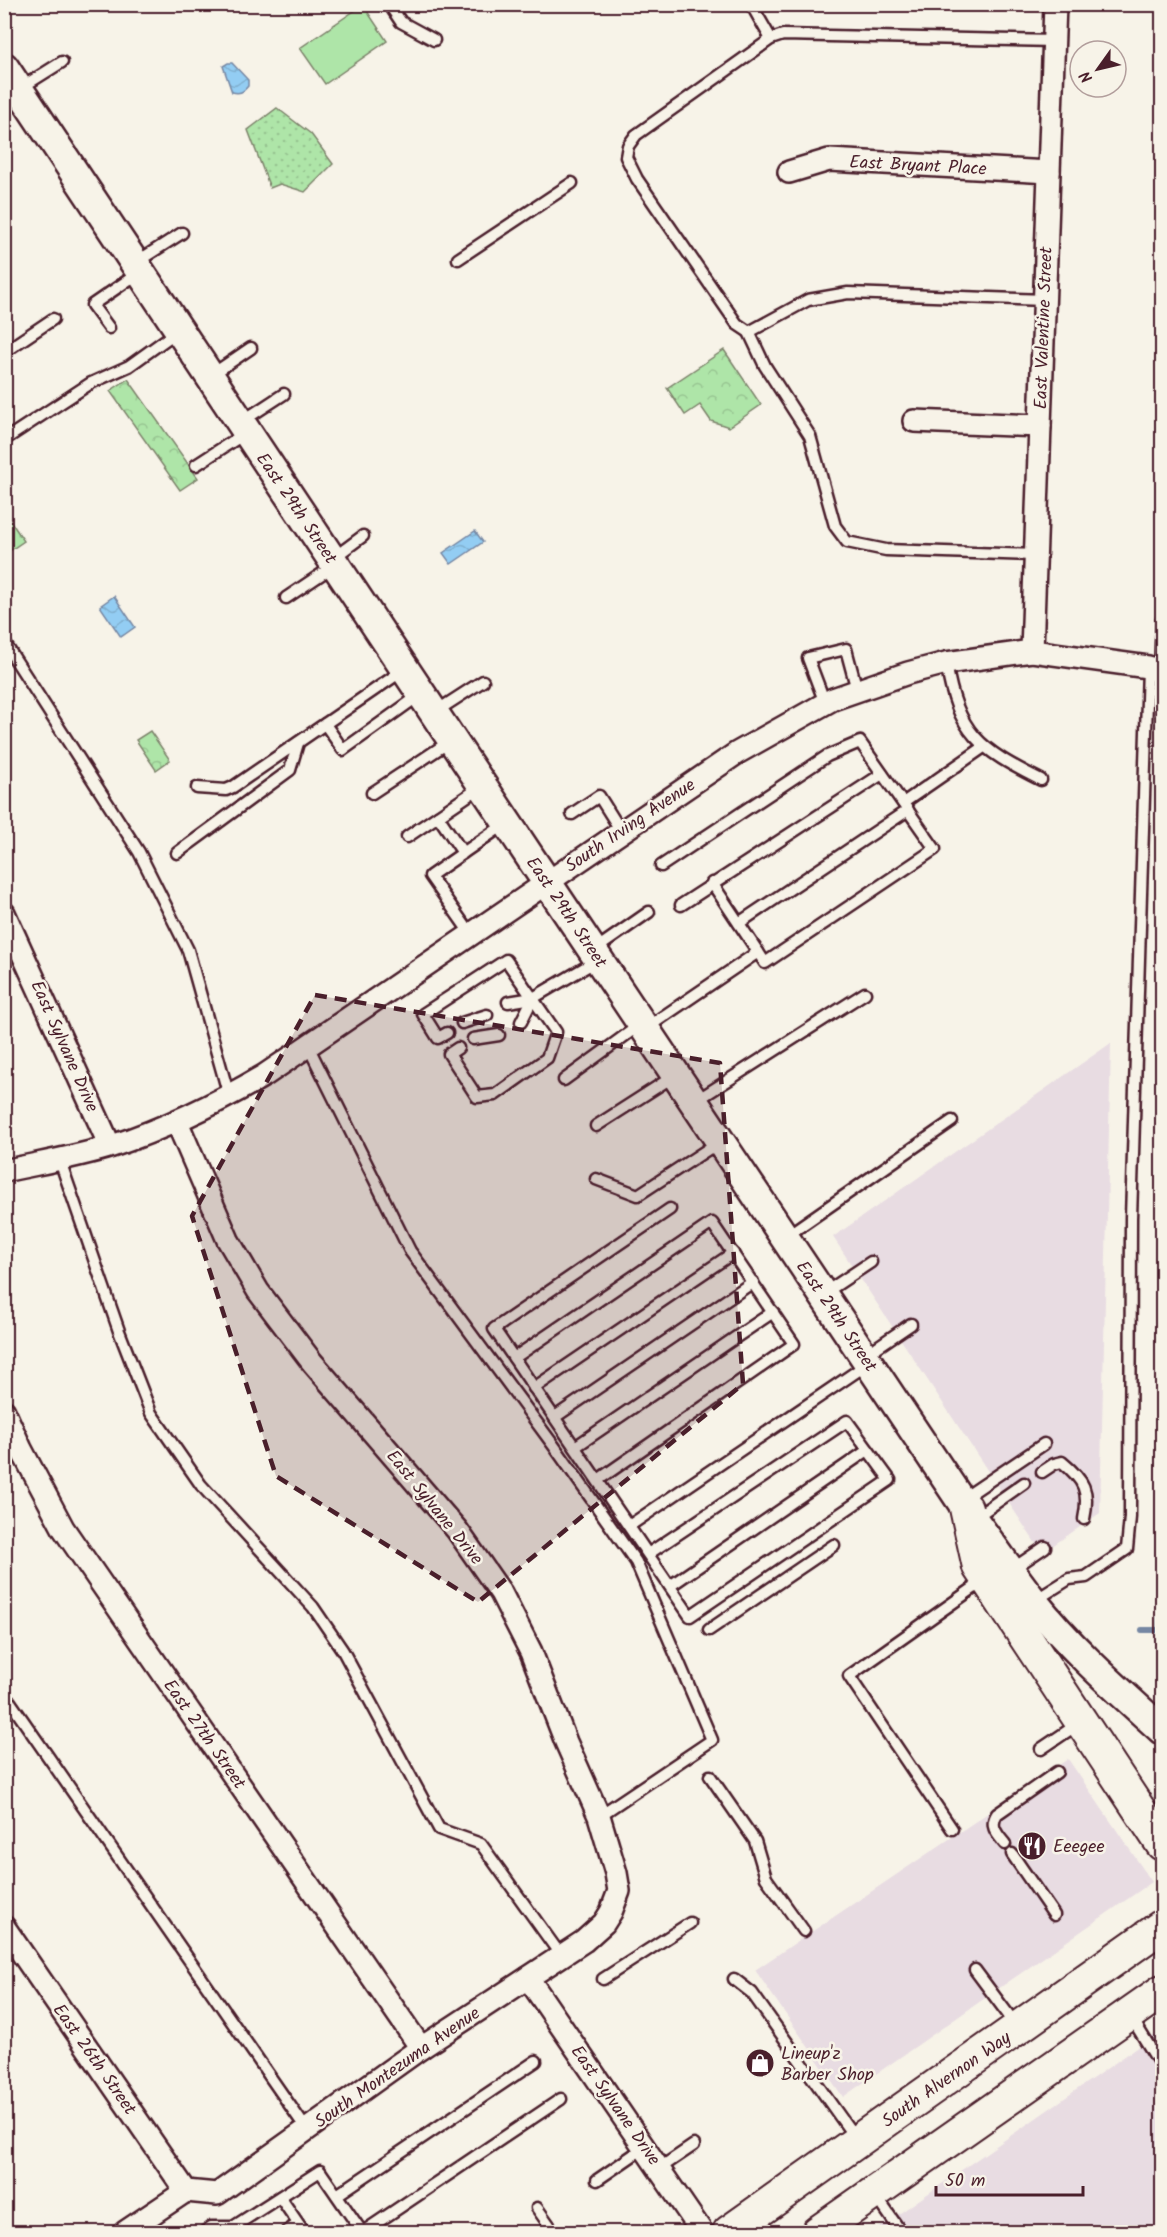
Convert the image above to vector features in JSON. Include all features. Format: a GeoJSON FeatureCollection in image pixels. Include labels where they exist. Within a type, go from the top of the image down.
{"type":"FeatureCollection","features":[{"type":"Feature","properties":{"kind":"main road"},"geometry":{"type":"LineString","coordinates":[[967,1509],[979,1567],[999,1575],[1081,1721],[1162,1844]]}},
{"type":"Feature","properties":{"kind":"main road","name":"South Alvernon Way"},"geometry":{"type":"LineString","coordinates":[[729,2232],[1162,1926]]}},
{"type":"Feature","properties":{"kind":"main road"},"geometry":{"type":"LineString","coordinates":[[818,2232],[1162,1991]]}},
{"type":"Feature","properties":{"kind":"street","name":"East Valentine Street"},"geometry":{"type":"LineString","coordinates":[[1032,651],[1055,4]]}},
{"type":"Feature","properties":{"kind":"street","name":"East 29th Street"},"geometry":{"type":"LineString","coordinates":[[12,78],[546,882],[967,1509]]}},
{"type":"Feature","properties":{"kind":"street","name":"East Bryant Place"},"geometry":{"type":"LineString","coordinates":[[789,172],[828,160],[1049,172]]}},
{"type":"Feature","properties":{"kind":"street"},"geometry":{"type":"LineString","coordinates":[[914,421],[1040,426]]}},
{"type":"Feature","properties":{"kind":"street","name":"South Irving Avenue"},"geometry":{"type":"LineString","coordinates":[[4,1171],[110,1146],[177,1122],[229,1096],[308,1046],[470,933],[737,753],[825,703],[856,690],[946,663],[1032,651],[1157,670]]}},
{"type":"Feature","properties":{"kind":"street","name":"East Sylvane Drive"},"geometry":{"type":"LineString","coordinates":[[4,913],[110,1146]]}},
{"type":"Feature","properties":{"kind":"street","name":"East Sylvane Drive"},"geometry":{"type":"LineString","coordinates":[[177,1122],[228,1240],[258,1291],[312,1362],[458,1530],[501,1593],[531,1652],[566,1742],[600,1816],[619,1891],[611,1912],[603,1924]]}},
{"type":"Feature","properties":{"kind":"street","name":"East 27th Street"},"geometry":{"type":"LineString","coordinates":[[4,1411],[21,1449],[63,1528],[421,2048]]}},
{"type":"Feature","properties":{"kind":"street"},"geometry":{"type":"LineString","coordinates":[[999,1575],[1033,1601],[1100,1675],[1162,1730]]}},
{"type":"Feature","properties":{"kind":"street","name":"South Montezuma Avenue"},"geometry":{"type":"LineString","coordinates":[[186,2190],[217,2194],[421,2048],[562,1957],[603,1924]]}},
{"type":"Feature","properties":{"kind":"street","name":"East 26th Street"},"geometry":{"type":"LineString","coordinates":[[4,1927],[186,2190]]}},
{"type":"Feature","properties":{"kind":"street","name":"East Sylvane Drive"},"geometry":{"type":"LineString","coordinates":[[528,1977],[702,2232]]}},
{"type":"Feature","properties":{"kind":"street"},"geometry":{"type":"LineString","coordinates":[[125,2232],[186,2190]]}},
{"type":"Feature","properties":{"kind":"lane"},"geometry":{"type":"LineString","coordinates":[[389,4],[401,22],[434,40]]}},
{"type":"Feature","properties":{"kind":"lane"},"geometry":{"type":"LineString","coordinates":[[751,4],[771,39]]}},
{"type":"Feature","properties":{"kind":"lane"},"geometry":{"type":"LineString","coordinates":[[1035,555],[886,550],[847,542],[835,526],[810,436],[765,366],[749,332],[737,324],[673,234],[626,158],[628,146],[636,135],[771,39],[783,35],[1054,41]]}},
{"type":"Feature","properties":{"kind":"lane"},"geometry":{"type":"LineString","coordinates":[[12,78],[62,62]]}},
{"type":"Feature","properties":{"kind":"lane"},"geometry":{"type":"LineString","coordinates":[[458,259],[572,183]]}},
{"type":"Feature","properties":{"kind":"lane"},"geometry":{"type":"LineString","coordinates":[[108,328],[92,305],[182,233]]}},
{"type":"Feature","properties":{"kind":"lane"},"geometry":{"type":"LineString","coordinates":[[749,332],[808,300],[848,293],[1045,300]]}},
{"type":"Feature","properties":{"kind":"lane"},"geometry":{"type":"LineString","coordinates":[[4,351],[53,319]]}},
{"type":"Feature","properties":{"kind":"lane"},"geometry":{"type":"LineString","coordinates":[[4,440],[91,383],[129,366],[179,330]]}},
{"type":"Feature","properties":{"kind":"lane"},"geometry":{"type":"LineString","coordinates":[[210,376],[251,348]]}},
{"type":"Feature","properties":{"kind":"lane"},"geometry":{"type":"LineString","coordinates":[[196,465],[284,394]]}},
{"type":"Feature","properties":{"kind":"lane"},"geometry":{"type":"LineString","coordinates":[[286,598],[363,536]]}},
{"type":"Feature","properties":{"kind":"lane"},"geometry":{"type":"LineString","coordinates":[[1033,1601],[1069,1579],[1086,1577],[1127,1549],[1130,1505],[1131,1218],[1157,670],[1162,620]]}},
{"type":"Feature","properties":{"kind":"lane"},"geometry":{"type":"LineString","coordinates":[[4,642],[139,852],[188,950],[229,1096]]}},
{"type":"Feature","properties":{"kind":"lane"},"geometry":{"type":"LineString","coordinates":[[825,703],[808,658],[846,649],[856,690]]}},
{"type":"Feature","properties":{"kind":"lane"},"geometry":{"type":"LineString","coordinates":[[946,663],[950,689],[957,709],[976,740],[1009,764],[1041,780]]}},
{"type":"Feature","properties":{"kind":"lane"},"geometry":{"type":"LineString","coordinates":[[197,788],[226,790],[233,788],[405,669]]}},
{"type":"Feature","properties":{"kind":"lane"},"geometry":{"type":"LineString","coordinates":[[325,724],[343,750],[428,703],[483,681]]}},
{"type":"Feature","properties":{"kind":"lane"},"geometry":{"type":"LineString","coordinates":[[372,793],[452,740]]}},
{"type":"Feature","properties":{"kind":"lane"},"geometry":{"type":"LineString","coordinates":[[661,866],[827,756],[860,742],[935,849],[765,963],[712,883]]}},
{"type":"Feature","properties":{"kind":"lane"},"geometry":{"type":"LineString","coordinates":[[177,853],[290,771],[298,743]]}},
{"type":"Feature","properties":{"kind":"lane"},"geometry":{"type":"LineString","coordinates":[[739,923],[906,807],[981,749]]}},
{"type":"Feature","properties":{"kind":"lane"},"geometry":{"type":"LineString","coordinates":[[681,905],[882,774]]}},
{"type":"Feature","properties":{"kind":"lane"},"geometry":{"type":"LineString","coordinates":[[407,837],[482,786]]}},
{"type":"Feature","properties":{"kind":"lane"},"geometry":{"type":"LineString","coordinates":[[572,814],[599,796],[621,831]]}},
{"type":"Feature","properties":{"kind":"lane"},"geometry":{"type":"LineString","coordinates":[[438,816],[463,853]]}},
{"type":"Feature","properties":{"kind":"lane"},"geometry":{"type":"LineString","coordinates":[[470,933],[430,876],[507,823]]}},
{"type":"Feature","properties":{"kind":"lane"},"geometry":{"type":"LineString","coordinates":[[508,1002],[533,998],[595,955],[649,912]]}},
{"type":"Feature","properties":{"kind":"lane"},"geometry":{"type":"LineString","coordinates":[[564,1080],[758,952]]}},
{"type":"Feature","properties":{"kind":"lane"},"geometry":{"type":"LineString","coordinates":[[506,960],[533,998],[556,1032],[548,1058],[495,1095],[477,1097],[443,1035],[423,1014],[506,960]]}},
{"type":"Feature","properties":{"kind":"lane"},"geometry":{"type":"LineString","coordinates":[[693,1102],[865,993]]}},
{"type":"Feature","properties":{"kind":"lane"},"geometry":{"type":"LineString","coordinates":[[521,1022],[533,998]]}},
{"type":"Feature","properties":{"kind":"lane"},"geometry":{"type":"LineString","coordinates":[[462,1023],[487,1016]]}},
{"type":"Feature","properties":{"kind":"lane"},"geometry":{"type":"LineString","coordinates":[[473,1038],[499,1035]]}},
{"type":"Feature","properties":{"kind":"lane"},"geometry":{"type":"LineString","coordinates":[[308,1046],[410,1251],[554,1446],[636,1562],[711,1740],[600,1816]]}},
{"type":"Feature","properties":{"kind":"lane"},"geometry":{"type":"LineString","coordinates":[[596,1126],[675,1074]]}},
{"type":"Feature","properties":{"kind":"lane"},"geometry":{"type":"LineString","coordinates":[[785,1238],[952,1121]]}},
{"type":"Feature","properties":{"kind":"lane"},"geometry":{"type":"LineString","coordinates":[[596,1179],[638,1195],[720,1141]]}},
{"type":"Feature","properties":{"kind":"lane"},"geometry":{"type":"LineString","coordinates":[[59,1158],[119,1331],[152,1413],[201,1485],[313,1606],[343,1651],[439,1828],[481,1844],[562,1957]]}},
{"type":"Feature","properties":{"kind":"lane"},"geometry":{"type":"LineString","coordinates":[[648,1554],[847,1421],[890,1480],[690,1616],[494,1329],[670,1209]]}},
{"type":"Feature","properties":{"kind":"lane"},"geometry":{"type":"LineString","coordinates":[[514,1358],[712,1223],[753,1282],[795,1344],[597,1480]]}},
{"type":"Feature","properties":{"kind":"lane"},"geometry":{"type":"LineString","coordinates":[[534,1388],[733,1253]]}},
{"type":"Feature","properties":{"kind":"lane"},"geometry":{"type":"LineString","coordinates":[[823,1294],[871,1262]]}},
{"type":"Feature","properties":{"kind":"lane"},"geometry":{"type":"LineString","coordinates":[[555,1417],[753,1282]]}},
{"type":"Feature","properties":{"kind":"lane"},"geometry":{"type":"LineString","coordinates":[[575,1448],[773,1312]]}},
{"type":"Feature","properties":{"kind":"lane"},"geometry":{"type":"LineString","coordinates":[[629,1526],[867,1360],[911,1324]]}},
{"type":"Feature","properties":{"kind":"lane"},"geometry":{"type":"LineString","coordinates":[[967,1509],[1044,1444]]}},
{"type":"Feature","properties":{"kind":"lane"},"geometry":{"type":"LineString","coordinates":[[670,1586],[868,1450]]}},
{"type":"Feature","properties":{"kind":"lane"},"geometry":{"type":"LineString","coordinates":[[1042,1472],[1062,1462],[1076,1473],[1085,1486],[1087,1505],[1084,1519]]}},
{"type":"Feature","properties":{"kind":"lane"},"geometry":{"type":"LineString","coordinates":[[967,1509],[1024,1483]]}},
{"type":"Feature","properties":{"kind":"lane"},"geometry":{"type":"LineString","coordinates":[[709,1630],[834,1545]]}},
{"type":"Feature","properties":{"kind":"lane"},"geometry":{"type":"LineString","coordinates":[[952,1829],[849,1676],[999,1575],[1045,1547]]}},
{"type":"Feature","properties":{"kind":"lane"},"geometry":{"type":"LineString","coordinates":[[4,1693],[307,2130]]}},
{"type":"Feature","properties":{"kind":"lane"},"geometry":{"type":"LineString","coordinates":[[1041,1749],[1081,1721]]}},
{"type":"Feature","properties":{"kind":"lane"},"geometry":{"type":"LineString","coordinates":[[1005,1844],[993,1827],[993,1820],[997,1814],[1058,1773]]}},
{"type":"Feature","properties":{"kind":"lane"},"geometry":{"type":"LineString","coordinates":[[710,1776],[755,1841],[766,1878],[804,1931]]}},
{"type":"Feature","properties":{"kind":"lane"},"geometry":{"type":"LineString","coordinates":[[1012,1854],[1054,1915]]}},
{"type":"Feature","properties":{"kind":"lane"},"geometry":{"type":"LineString","coordinates":[[603,1979],[690,1923]]}},
{"type":"Feature","properties":{"kind":"lane"},"geometry":{"type":"LineString","coordinates":[[975,1970],[1019,2028]]}},
{"type":"Feature","properties":{"kind":"lane"},"geometry":{"type":"LineString","coordinates":[[734,1979],[752,1993],[858,2141]]}},
{"type":"Feature","properties":{"kind":"lane"},"geometry":{"type":"LineString","coordinates":[[1130,2014],[1162,2067]]}},
{"type":"Feature","properties":{"kind":"lane"},"geometry":{"type":"LineString","coordinates":[[337,2195],[536,2061]]}},
{"type":"Feature","properties":{"kind":"lane"},"geometry":{"type":"LineString","coordinates":[[204,2232],[211,2227],[233,2227],[320,2171],[362,2232],[561,2099]]}},
{"type":"Feature","properties":{"kind":"lane"},"geometry":{"type":"LineString","coordinates":[[660,2168],[694,2145]]}},
{"type":"Feature","properties":{"kind":"lane"},"geometry":{"type":"LineString","coordinates":[[597,2180],[645,2147]]}},
{"type":"Feature","properties":{"kind":"lane"},"geometry":{"type":"LineString","coordinates":[[874,2193],[902,2232]]}},
{"type":"Feature","properties":{"kind":"lane"},"geometry":{"type":"LineString","coordinates":[[280,2197],[302,2228],[286,2232]]}},
{"type":"Feature","properties":{"kind":"lane"},"geometry":{"type":"LineString","coordinates":[[537,2208],[554,2232]]}},
{"type":"Feature","properties":{"kind":"highlighted area"},"geometry":{"type":"Polygon","coordinates":[[[315,995],[720,1063],[743,1384],[478,1602],[276,1476],[192,1216],[315,995]]]}},
{"type":"Feature","properties":{"kind":"shaded area"},"geometry":{"type":"Polygon","coordinates":[[[1111,1043],[1100,1513],[1042,1553],[833,1237],[1111,1043]]]}},
{"type":"Feature","properties":{"kind":"shaded area"},"geometry":{"type":"Polygon","coordinates":[[[1068,1759],[1152,1882],[843,2097],[755,1970],[1068,1759]]]}},
{"type":"Feature","properties":{"kind":"shaded area"},"geometry":{"type":"Polygon","coordinates":[[[1162,2030],[1162,2232],[873,2232],[1162,2030]]]}},
{"type":"Feature","properties":{"kind":"green space"},"geometry":{"type":"Polygon","coordinates":[[[363,5],[387,41],[325,84],[300,48],[363,5]]]}},
{"type":"Feature","properties":{"kind":"green space"},"geometry":{"type":"Polygon","coordinates":[[[277,108],[311,134],[333,164],[305,192],[280,184],[270,188],[248,130],[277,108]]]}},
{"type":"Feature","properties":{"kind":"green space"},"geometry":{"type":"Polygon","coordinates":[[[724,350],[761,405],[729,427],[711,421],[700,405],[685,415],[667,388],[724,350]]]}},
{"type":"Feature","properties":{"kind":"green space"},"geometry":{"type":"Polygon","coordinates":[[[128,379],[198,478],[180,490],[110,391],[128,379]]]}},
{"type":"Feature","properties":{"kind":"green space"},"geometry":{"type":"Polygon","coordinates":[[[5,513],[24,541],[8,552],[5,547],[5,513]]]}},
{"type":"Feature","properties":{"kind":"green space"},"geometry":{"type":"Polygon","coordinates":[[[150,731],[170,760],[156,770],[136,740],[150,731]]]}},
{"type":"Feature","properties":{"kind":"water"},"geometry":{"type":"Polygon","coordinates":[[[232,63],[248,80],[245,90],[232,92],[223,66],[232,63]]]}},
{"type":"Feature","properties":{"kind":"water"},"geometry":{"type":"Polygon","coordinates":[[[475,531],[483,542],[451,564],[443,553],[475,531]]]}},
{"type":"Feature","properties":{"kind":"water"},"geometry":{"type":"Polygon","coordinates":[[[114,596],[135,627],[121,637],[100,606],[114,596]]]}},
{"type":"Feature","properties":{"kind":"waterway"},"geometry":{"type":"LineString","coordinates":[[1159,1668],[1162,1511]]}},
{"type":"Feature","properties":{"kind":"waterway"},"geometry":{"type":"LineString","coordinates":[[1142,1630],[1160,1630]]}},
{"type":"Feature","properties":{"kind":"place","name":"Eeegee"},"geometry":{"type":"Point","coordinates":[1032,1846]}},
{"type":"Feature","properties":{"kind":"place","name":"Lineup'z Barber Shop"},"geometry":{"type":"Point","coordinates":[760,2063]}}]}
